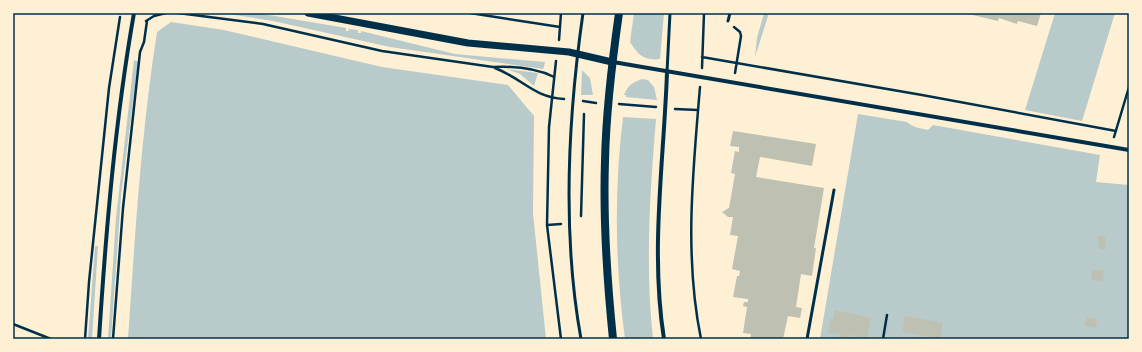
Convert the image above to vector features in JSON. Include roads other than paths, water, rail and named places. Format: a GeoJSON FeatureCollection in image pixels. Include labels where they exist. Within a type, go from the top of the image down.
{"type":"FeatureCollection","features":[{"type":"Feature","properties":{"kind":"main road"},"geometry":{"type":"LineString","coordinates":[[613,339],[606,248],[605,160],[612,62],[619,13]]}},
{"type":"Feature","properties":{"kind":"street"},"geometry":{"type":"LineString","coordinates":[[99,339],[106,229],[119,117],[134,13]]}},
{"type":"Feature","properties":{"kind":"street"},"geometry":{"type":"LineString","coordinates":[[308,13],[468,43],[552,50],[577,54],[668,72],[1129,150]]}},
{"type":"Feature","properties":{"kind":"street"},"geometry":{"type":"LineString","coordinates":[[664,339],[658,302],[658,265],[668,72]]}},
{"type":"Feature","properties":{"kind":"lane"},"geometry":{"type":"LineString","coordinates":[[581,339],[576,310],[570,251],[572,100],[583,13]]}},
{"type":"Feature","properties":{"kind":"lane"},"geometry":{"type":"LineString","coordinates":[[668,72],[670,13]]}},
{"type":"Feature","properties":{"kind":"lane"},"geometry":{"type":"LineString","coordinates":[[728,21],[730,13]]}},
{"type":"Feature","properties":{"kind":"lane"},"geometry":{"type":"LineString","coordinates":[[807,339],[834,190]]}}]}
